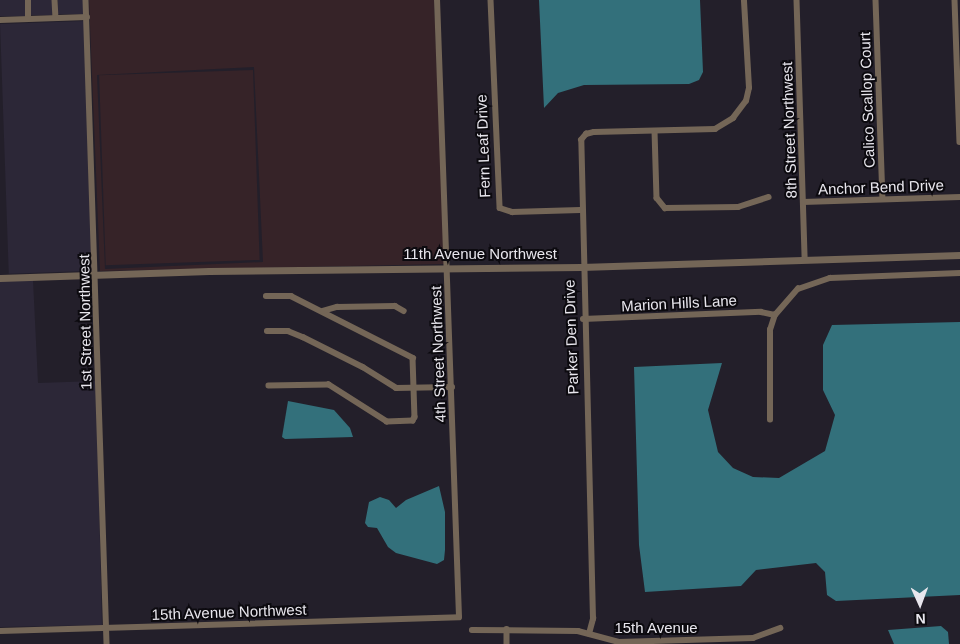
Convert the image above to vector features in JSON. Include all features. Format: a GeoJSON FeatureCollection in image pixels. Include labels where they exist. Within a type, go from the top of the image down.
{"type":"FeatureCollection","features":[{"type":"Feature","properties":{"kind":"street"},"geometry":{"type":"LineString","coordinates":[[28,0],[28,18]]}},
{"type":"Feature","properties":{"kind":"street"},"geometry":{"type":"LineString","coordinates":[[55,0],[56,18]]}},
{"type":"Feature","properties":{"kind":"street","name":"1st Street Northwest"},"geometry":{"type":"LineString","coordinates":[[86,0],[97,274],[107,644]]}},
{"type":"Feature","properties":{"kind":"street","name":"4th Street Northwest"},"geometry":{"type":"LineString","coordinates":[[437,0],[459,617]]}},
{"type":"Feature","properties":{"kind":"street","name":"Fern Leaf Drive"},"geometry":{"type":"LineString","coordinates":[[491,0],[500,208],[512,212],[580,210]]}},
{"type":"Feature","properties":{"kind":"street","name":"Parker Den Drive"},"geometry":{"type":"LineString","coordinates":[[589,634],[593,619],[581,267],[579,149],[586,134],[715,129],[740,112],[749,88],[744,0]]}},
{"type":"Feature","properties":{"kind":"street","name":"8th Street Northwest"},"geometry":{"type":"LineString","coordinates":[[797,0],[805,260]]}},
{"type":"Feature","properties":{"kind":"street","name":"Calico Scallop Court"},"geometry":{"type":"LineString","coordinates":[[876,0],[882,199]]}},
{"type":"Feature","properties":{"kind":"street"},"geometry":{"type":"LineString","coordinates":[[955,0],[960,142]]}},
{"type":"Feature","properties":{"kind":"street"},"geometry":{"type":"LineString","coordinates":[[0,20],[87,17]]}},
{"type":"Feature","properties":{"kind":"street"},"geometry":{"type":"LineString","coordinates":[[655,131],[657,198],[665,208],[738,207],[768,197]]}},
{"type":"Feature","properties":{"kind":"street","name":"Anchor Bend Drive"},"geometry":{"type":"LineString","coordinates":[[803,202],[960,196]]}},
{"type":"Feature","properties":{"kind":"street","name":"11th Avenue Northwest"},"geometry":{"type":"LineString","coordinates":[[0,278],[97,274],[581,267],[960,254]]}},
{"type":"Feature","properties":{"kind":"street"},"geometry":{"type":"LineString","coordinates":[[770,420],[768,343],[774,315],[798,289],[823,280],[960,273]]}},
{"type":"Feature","properties":{"kind":"street"},"geometry":{"type":"LineString","coordinates":[[266,296],[291,296],[413,358],[412,421],[386,422],[329,385],[269,386]]}},
{"type":"Feature","properties":{"kind":"street"},"geometry":{"type":"LineString","coordinates":[[323,311],[337,307],[395,306],[404,311]]}},
{"type":"Feature","properties":{"kind":"street","name":"Marion Hills Lane"},"geometry":{"type":"LineString","coordinates":[[583,320],[761,312],[774,315]]}},
{"type":"Feature","properties":{"kind":"street"},"geometry":{"type":"LineString","coordinates":[[267,331],[288,331],[355,362],[396,388],[452,386]]}},
{"type":"Feature","properties":{"kind":"street","name":"15th Avenue Northwest"},"geometry":{"type":"LineString","coordinates":[[0,631],[459,617]]}},
{"type":"Feature","properties":{"kind":"street","name":"15th Avenue"},"geometry":{"type":"LineString","coordinates":[[472,630],[561,630],[589,634],[608,641],[648,642],[753,638],[780,628]]}},
{"type":"Feature","properties":{"kind":"street"},"geometry":{"type":"LineString","coordinates":[[507,629],[507,644]]}},
{"type":"Feature","properties":{"kind":"shaded area"},"geometry":{"type":"Polygon","coordinates":[[[0,0],[25,0],[25,16],[0,16],[0,0]]]}},
{"type":"Feature","properties":{"kind":"shaded area"},"geometry":{"type":"Polygon","coordinates":[[[31,0],[52,0],[52,15],[31,15],[31,0]]]}},
{"type":"Feature","properties":{"kind":"shaded area"},"geometry":{"type":"Polygon","coordinates":[[[58,0],[83,0],[83,14],[58,14],[58,0]]]}},
{"type":"Feature","properties":{"kind":"shaded area"},"geometry":{"type":"Polygon","coordinates":[[[89,0],[434,0],[445,264],[100,271],[89,0]],[[254,67],[97,75],[105,269],[263,262],[254,67]]]}},
{"type":"Feature","properties":{"kind":"shaded area"},"geometry":{"type":"Polygon","coordinates":[[[84,21],[93,271],[9,274],[0,24],[84,21]]]}},
{"type":"Feature","properties":{"kind":"shaded area"},"geometry":{"type":"Polygon","coordinates":[[[253,70],[260,260],[106,265],[99,75],[253,70]]]}},
{"type":"Feature","properties":{"kind":"shaded area"},"geometry":{"type":"Polygon","coordinates":[[[33,280],[38,383],[96,381],[102,625],[0,627],[0,281],[33,280]]]}},
{"type":"Feature","properties":{"kind":"water"},"geometry":{"type":"Polygon","coordinates":[[[539,0],[700,0],[703,72],[699,80],[689,84],[584,85],[558,93],[544,108],[539,0]]]}},
{"type":"Feature","properties":{"kind":"water"},"geometry":{"type":"Polygon","coordinates":[[[960,322],[960,595],[836,601],[827,595],[825,572],[816,563],[756,570],[741,586],[645,592],[639,545],[634,367],[722,363],[708,410],[718,452],[733,468],[753,477],[779,478],[825,451],[835,415],[823,390],[823,345],[832,325],[960,322]]]}},
{"type":"Feature","properties":{"kind":"water"},"geometry":{"type":"Polygon","coordinates":[[[288,401],[334,410],[350,428],[353,437],[285,439],[282,437],[288,401]]]}},
{"type":"Feature","properties":{"kind":"water"},"geometry":{"type":"Polygon","coordinates":[[[439,486],[445,512],[445,550],[444,560],[437,564],[396,553],[388,547],[377,528],[368,527],[365,523],[369,502],[380,497],[389,500],[396,508],[406,500],[439,486]]]}},
{"type":"Feature","properties":{"kind":"water"},"geometry":{"type":"Polygon","coordinates":[[[941,626],[948,632],[949,644],[894,644],[888,630],[941,626]]]}}]}
